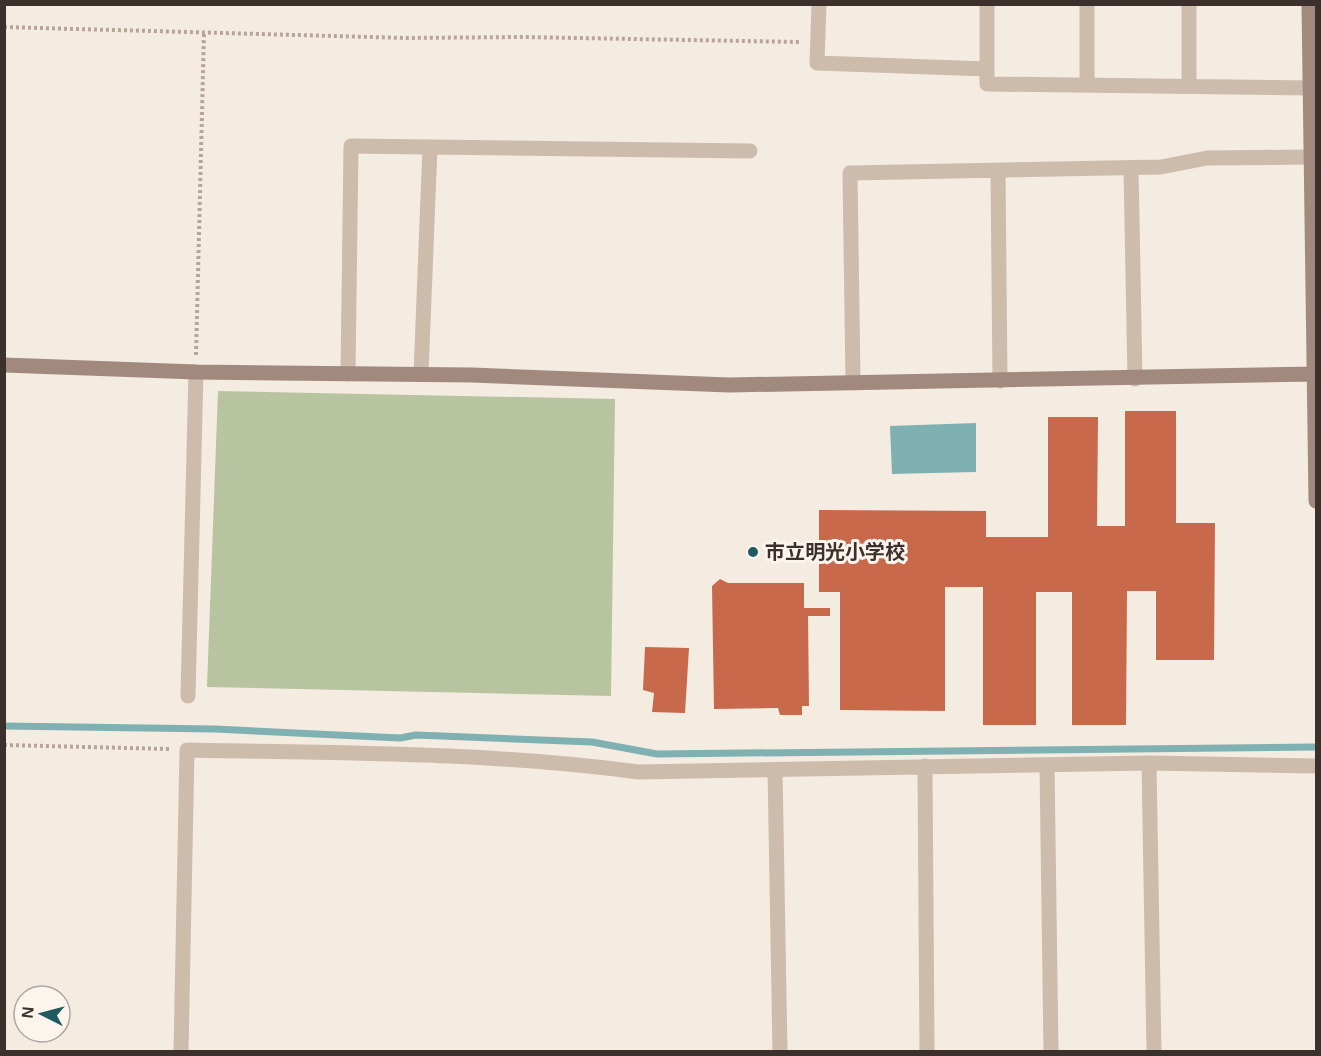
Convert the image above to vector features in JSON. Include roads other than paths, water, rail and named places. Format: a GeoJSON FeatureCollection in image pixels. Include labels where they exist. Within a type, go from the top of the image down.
{"type":"FeatureCollection","features":[{"type":"Feature","properties":{"kind":"street"},"geometry":{"type":"LineString","coordinates":[[819,4],[817,63],[987,69]]}},
{"type":"Feature","properties":{"kind":"street"},"geometry":{"type":"LineString","coordinates":[[987,4],[987,84],[1310,88]]}},
{"type":"Feature","properties":{"kind":"street"},"geometry":{"type":"LineString","coordinates":[[1087,4],[1087,85]]}},
{"type":"Feature","properties":{"kind":"street"},"geometry":{"type":"LineString","coordinates":[[1189,4],[1189,85]]}},
{"type":"Feature","properties":{"kind":"street"},"geometry":{"type":"LineString","coordinates":[[1312,11],[1310,88],[1317,501]]}},
{"type":"Feature","properties":{"kind":"street"},"geometry":{"type":"LineString","coordinates":[[348,374],[351,146],[750,151]]}},
{"type":"Feature","properties":{"kind":"street"},"geometry":{"type":"LineString","coordinates":[[421,374],[430,147]]}},
{"type":"Feature","properties":{"kind":"street"},"geometry":{"type":"LineString","coordinates":[[852,383],[850,172],[1131,168],[1161,167],[1207,158],[1311,158]]}},
{"type":"Feature","properties":{"kind":"street"},"geometry":{"type":"LineString","coordinates":[[1131,168],[1135,379]]}},
{"type":"Feature","properties":{"kind":"street"},"geometry":{"type":"LineString","coordinates":[[998,171],[1000,381]]}},
{"type":"Feature","properties":{"kind":"street"},"geometry":{"type":"LineString","coordinates":[[4,365],[196,372],[421,374],[729,385],[1316,374]]}},
{"type":"Feature","properties":{"kind":"street"},"geometry":{"type":"LineString","coordinates":[[188,696],[196,372]]}},
{"type":"Feature","properties":{"kind":"street"},"geometry":{"type":"LineString","coordinates":[[181,1052],[187,750],[479,757],[559,762],[638,772],[1149,763],[1317,766]]}},
{"type":"Feature","properties":{"kind":"street"},"geometry":{"type":"LineString","coordinates":[[1149,763],[1154,1052]]}},
{"type":"Feature","properties":{"kind":"street"},"geometry":{"type":"LineString","coordinates":[[1047,765],[1051,1052]]}},
{"type":"Feature","properties":{"kind":"street"},"geometry":{"type":"LineString","coordinates":[[925,766],[927,1052]]}},
{"type":"Feature","properties":{"kind":"street"},"geometry":{"type":"LineString","coordinates":[[775,770],[780,1052]]}},
{"type":"Feature","properties":{"kind":"water"},"geometry":{"type":"Polygon","coordinates":[[[976,423],[976,472],[892,474],[890,426],[976,423]]]}},
{"type":"Feature","properties":{"kind":"waterway"},"geometry":{"type":"LineString","coordinates":[[4,726],[215,729],[400,738],[416,735],[592,742],[657,754],[1316,747]]}},
{"type":"Feature","properties":{"kind":"place","name":"市立明光小学校"},"geometry":{"type":"Point","coordinates":[753,552]}}]}
